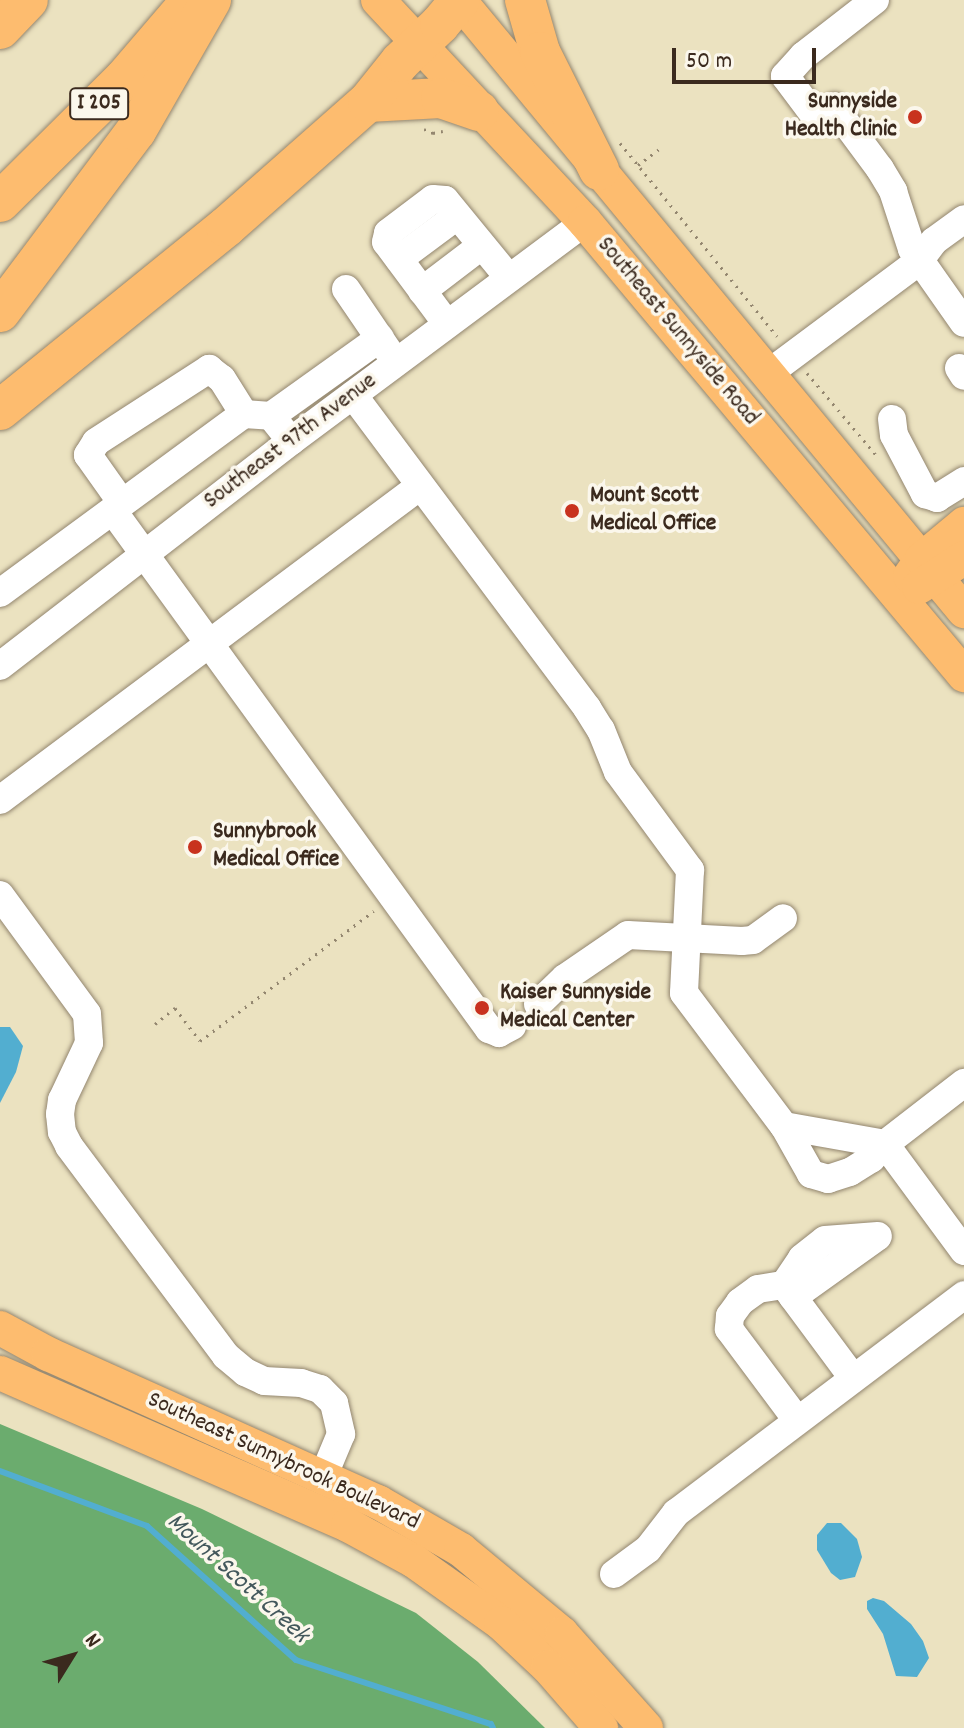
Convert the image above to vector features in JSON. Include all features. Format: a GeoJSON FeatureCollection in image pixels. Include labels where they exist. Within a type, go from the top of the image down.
{"type":"FeatureCollection","features":[{"type":"Feature","properties":{"kind":"highway"},"geometry":{"type":"LineString","coordinates":[[0,29],[28,0]]}},
{"type":"Feature","properties":{"kind":"highway","name":"I 205"},"geometry":{"type":"LineString","coordinates":[[0,202],[124,79],[192,0]]}},
{"type":"Feature","properties":{"kind":"highway"},"geometry":{"type":"LineString","coordinates":[[0,312],[136,131],[211,0]]}},
{"type":"Feature","properties":{"kind":"highway"},"geometry":{"type":"LineString","coordinates":[[0,410],[214,236],[368,102],[400,62],[419,46],[459,0]]}},
{"type":"Feature","properties":{"kind":"highway"},"geometry":{"type":"LineString","coordinates":[[525,0],[540,52],[606,153]]}},
{"type":"Feature","properties":{"kind":"highway"},"geometry":{"type":"LineString","coordinates":[[368,102],[441,98],[479,111]]}},
{"type":"Feature","properties":{"kind":"main road","name":"Southeast Sunnyside Road"},"geometry":{"type":"LineString","coordinates":[[378,0],[585,222],[964,675]]}},
{"type":"Feature","properties":{"kind":"main road","name":"Southeast Sunnyside Road"},"geometry":{"type":"LineString","coordinates":[[459,0],[606,153],[941,565],[964,611]]}},
{"type":"Feature","properties":{"kind":"main road"},"geometry":{"type":"LineString","coordinates":[[897,597],[941,565],[964,524]]}},
{"type":"Feature","properties":{"kind":"main road","name":"Southeast Sunnybrook Boulevard"},"geometry":{"type":"LineString","coordinates":[[0,1328],[48,1354],[378,1502],[461,1550],[562,1634],[602,1712]]}},
{"type":"Feature","properties":{"kind":"main road","name":"Southeast Sunnybrook Boulevard"},"geometry":{"type":"LineString","coordinates":[[0,1373],[380,1541],[471,1599],[602,1712],[646,1728]]}},
{"type":"Feature","properties":{"kind":"main road"},"geometry":{"type":"LineString","coordinates":[[136,1433],[176,1431],[305,1487],[316,1485],[323,1477]]}},
{"type":"Feature","properties":{"kind":"street"},"geometry":{"type":"LineString","coordinates":[[875,0],[811,50],[785,76],[818,120],[834,107],[880,169],[893,191],[919,261],[964,323]]}},
{"type":"Feature","properties":{"kind":"street"},"geometry":{"type":"LineString","coordinates":[[447,324],[386,242],[388,233],[433,199],[445,200],[509,278]]}},
{"type":"Feature","properties":{"kind":"street"},"geometry":{"type":"LineString","coordinates":[[780,364],[919,261],[934,241],[964,219]]}},
{"type":"Feature","properties":{"kind":"street","name":"Southeast 97th Avenue"},"geometry":{"type":"LineString","coordinates":[[0,666],[142,554],[585,222]]}},
{"type":"Feature","properties":{"kind":"street"},"geometry":{"type":"LineString","coordinates":[[411,275],[470,231]]}},
{"type":"Feature","properties":{"kind":"street"},"geometry":{"type":"LineString","coordinates":[[346,289],[396,362]]}},
{"type":"Feature","properties":{"kind":"street"},"geometry":{"type":"LineString","coordinates":[[0,593],[117,507],[380,338]]}},
{"type":"Feature","properties":{"kind":"street"},"geometry":{"type":"LineString","coordinates":[[291,441],[209,369],[96,442],[88,455],[142,554],[489,1029],[499,1033],[512,1026]]}},
{"type":"Feature","properties":{"kind":"street"},"geometry":{"type":"LineString","coordinates":[[353,395],[587,708],[601,730],[618,772],[690,870],[684,993],[784,1126],[803,1164],[819,1177],[828,1179],[850,1172],[871,1159],[885,1144],[964,1083]]}},
{"type":"Feature","properties":{"kind":"street"},"geometry":{"type":"LineString","coordinates":[[892,419],[894,435],[925,494],[937,498],[964,481]]}},
{"type":"Feature","properties":{"kind":"street"},"geometry":{"type":"LineString","coordinates":[[0,800],[420,486]]}},
{"type":"Feature","properties":{"kind":"street"},"geometry":{"type":"LineString","coordinates":[[0,895],[87,1014],[89,1043],[62,1100],[60,1114],[62,1132],[69,1146],[226,1356],[245,1372],[264,1381],[301,1383],[320,1389],[334,1403],[341,1434],[323,1477]]}},
{"type":"Feature","properties":{"kind":"street"},"geometry":{"type":"LineString","coordinates":[[538,1004],[565,978],[628,935],[753,940],[783,918]]}},
{"type":"Feature","properties":{"kind":"street"},"geometry":{"type":"LineString","coordinates":[[784,1126],[885,1144],[964,1251]]}},
{"type":"Feature","properties":{"kind":"street"},"geometry":{"type":"LineString","coordinates":[[789,1291],[802,1258],[825,1240],[878,1236]]}},
{"type":"Feature","properties":{"kind":"street"},"geometry":{"type":"LineString","coordinates":[[789,1291],[758,1289],[740,1302],[730,1316],[729,1329],[797,1420]]}},
{"type":"Feature","properties":{"kind":"street"},"geometry":{"type":"LineString","coordinates":[[789,1291],[853,1378]]}},
{"type":"Feature","properties":{"kind":"street"},"geometry":{"type":"LineString","coordinates":[[614,1574],[648,1549],[676,1513],[964,1295]]}},
{"type":"Feature","properties":{"kind":"path"},"geometry":{"type":"LineString","coordinates":[[638,165],[659,149]]}},
{"type":"Feature","properties":{"kind":"path"},"geometry":{"type":"LineString","coordinates":[[606,153],[638,165],[780,364],[883,464]]}},
{"type":"Feature","properties":{"kind":"path"},"geometry":{"type":"LineString","coordinates":[[155,1024],[175,1008],[200,1041],[378,908]]}},
{"type":"Feature","properties":{"kind":"green space"},"geometry":{"type":"Polygon","coordinates":[[[0,1424],[202,1509],[416,1613],[478,1662],[545,1728],[0,1728],[0,1424]]]}},
{"type":"Feature","properties":{"kind":"water"},"geometry":{"type":"Polygon","coordinates":[[[0,1027],[10,1027],[23,1046],[16,1072],[0,1103],[0,1027]]]}},
{"type":"Feature","properties":{"kind":"water"},"geometry":{"type":"Polygon","coordinates":[[[827,1523],[841,1523],[857,1539],[862,1557],[855,1577],[840,1580],[831,1573],[817,1550],[817,1535],[827,1523]]]}},
{"type":"Feature","properties":{"kind":"water"},"geometry":{"type":"Polygon","coordinates":[[[873,1598],[884,1601],[911,1624],[923,1641],[929,1658],[917,1677],[896,1676],[883,1634],[867,1609],[867,1601],[873,1598]]]}},
{"type":"Feature","properties":{"kind":"waterway","name":"Mount Scott Creek"},"geometry":{"type":"LineString","coordinates":[[0,1471],[147,1526],[296,1660],[491,1724],[493,1728]]}},
{"type":"Feature","properties":{"kind":"place","name":"Sunnyside Health Clinic"},"geometry":{"type":"Point","coordinates":[915,117]}},
{"type":"Feature","properties":{"kind":"place","name":"Mount Scott Medical Office"},"geometry":{"type":"Point","coordinates":[572,511]}},
{"type":"Feature","properties":{"kind":"place","name":"Sunnybrook Medical Office"},"geometry":{"type":"Point","coordinates":[195,847]}},
{"type":"Feature","properties":{"kind":"place","name":"Kaiser Sunnyside Medical Center"},"geometry":{"type":"Point","coordinates":[482,1008]}}]}
